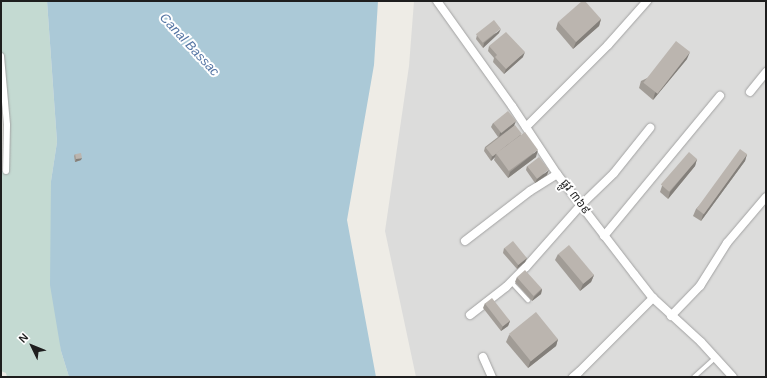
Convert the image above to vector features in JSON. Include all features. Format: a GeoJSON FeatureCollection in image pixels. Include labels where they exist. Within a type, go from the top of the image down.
{"type":"FeatureCollection","features":[{"type":"Feature","properties":{"kind":"street","name":"ផ្លូវ ៣៦៩"},"geometry":{"type":"LineString","coordinates":[[437,1],[580,206],[653,298],[701,342],[733,377]]}},
{"type":"Feature","properties":{"kind":"street"},"geometry":{"type":"LineString","coordinates":[[526,128],[608,45],[647,1]]}},
{"type":"Feature","properties":{"kind":"street"},"geometry":{"type":"LineString","coordinates":[[1,56],[6,125],[6,171]]}},
{"type":"Feature","properties":{"kind":"street"},"geometry":{"type":"LineString","coordinates":[[750,92],[766,72]]}},
{"type":"Feature","properties":{"kind":"street"},"geometry":{"type":"LineString","coordinates":[[604,236],[720,96]]}},
{"type":"Feature","properties":{"kind":"street"},"geometry":{"type":"LineString","coordinates":[[470,315],[511,282],[580,206],[614,173],[650,128]]}},
{"type":"Feature","properties":{"kind":"street"},"geometry":{"type":"LineString","coordinates":[[465,241],[530,191],[557,174]]}},
{"type":"Feature","properties":{"kind":"street"},"geometry":{"type":"LineString","coordinates":[[671,316],[700,286],[727,243],[766,197]]}},
{"type":"Feature","properties":{"kind":"street"},"geometry":{"type":"LineString","coordinates":[[573,377],[580,372],[653,298]]}},
{"type":"Feature","properties":{"kind":"street"},"geometry":{"type":"LineString","coordinates":[[483,357],[492,377]]}},
{"type":"Feature","properties":{"kind":"lane"},"geometry":{"type":"LineString","coordinates":[[511,282],[528,300]]}},
{"type":"Feature","properties":{"kind":"lane"},"geometry":{"type":"LineString","coordinates":[[694,377],[715,358]]}},
{"type":"Feature","properties":{"kind":"shaded area"},"geometry":{"type":"Polygon","coordinates":[[[1,1],[47,1],[57,142],[51,181],[61,351],[69,377],[7,377],[6,373],[1,371],[1,171],[5,171],[7,125],[1,56],[1,1]]]}},
{"type":"Feature","properties":{"kind":"shaded area"},"geometry":{"type":"Polygon","coordinates":[[[414,1],[766,1],[766,377],[416,377],[385,231],[409,66],[414,1]]]}},
{"type":"Feature","properties":{"kind":"water","name":"Canal Bassac"},"geometry":{"type":"Polygon","coordinates":[[[47,1],[378,1],[374,65],[347,220],[376,377],[69,377],[61,351],[50,285],[51,181],[57,142],[47,1]]]}},
{"type":"Feature","properties":{"kind":"building"},"geometry":{"type":"Polygon","coordinates":[[[582,1],[585,1],[601,19],[576,42],[558,22],[582,1]]]}},
{"type":"Feature","properties":{"kind":"building"},"geometry":{"type":"Polygon","coordinates":[[[494,20],[501,29],[483,43],[476,34],[494,20]]]}},
{"type":"Feature","properties":{"kind":"building"},"geometry":{"type":"Polygon","coordinates":[[[506,32],[525,52],[506,69],[495,57],[497,55],[489,46],[506,32]]]}},
{"type":"Feature","properties":{"kind":"building"},"geometry":{"type":"Polygon","coordinates":[[[676,41],[690,52],[658,94],[643,83],[676,41]]]}},
{"type":"Feature","properties":{"kind":"building"},"geometry":{"type":"Polygon","coordinates":[[[508,111],[516,121],[501,133],[493,123],[508,111]]]}},
{"type":"Feature","properties":{"kind":"building"},"geometry":{"type":"Polygon","coordinates":[[[515,125],[522,134],[493,156],[486,148],[515,125]]]}},
{"type":"Feature","properties":{"kind":"building"},"geometry":{"type":"Polygon","coordinates":[[[525,132],[538,150],[509,171],[496,153],[525,132]]]}},
{"type":"Feature","properties":{"kind":"building"},"geometry":{"type":"Polygon","coordinates":[[[740,149],[747,154],[704,214],[697,209],[740,149]]]}},
{"type":"Feature","properties":{"kind":"building"},"geometry":{"type":"Polygon","coordinates":[[[689,152],[697,159],[669,192],[661,184],[689,152]]]}},
{"type":"Feature","properties":{"kind":"building"},"geometry":{"type":"Polygon","coordinates":[[[81,153],[82,158],[76,159],[75,154],[81,153]]]}},
{"type":"Feature","properties":{"kind":"building"},"geometry":{"type":"Polygon","coordinates":[[[539,157],[549,170],[537,179],[527,166],[539,157]]]}},
{"type":"Feature","properties":{"kind":"building"},"geometry":{"type":"Polygon","coordinates":[[[513,241],[527,258],[518,265],[504,248],[513,241]]]}},
{"type":"Feature","properties":{"kind":"building"},"geometry":{"type":"Polygon","coordinates":[[[569,245],[594,275],[583,284],[558,254],[569,245]]]}},
{"type":"Feature","properties":{"kind":"building"},"geometry":{"type":"Polygon","coordinates":[[[525,270],[542,289],[534,296],[517,277],[525,270]]]}},
{"type":"Feature","properties":{"kind":"building"},"geometry":{"type":"Polygon","coordinates":[[[492,298],[510,321],[503,326],[485,304],[492,298]]]}},
{"type":"Feature","properties":{"kind":"building"},"geometry":{"type":"Polygon","coordinates":[[[536,312],[558,339],[531,361],[509,334],[536,312]]]}}]}
